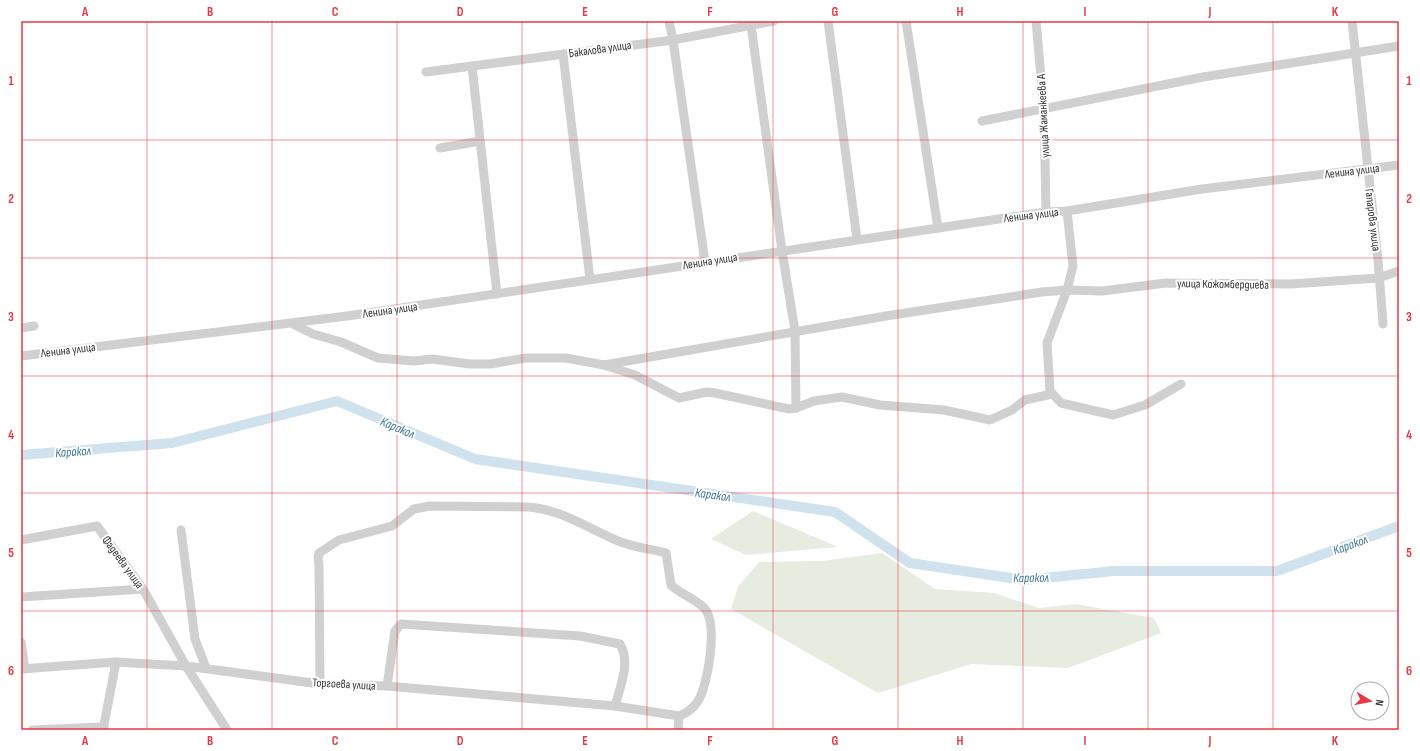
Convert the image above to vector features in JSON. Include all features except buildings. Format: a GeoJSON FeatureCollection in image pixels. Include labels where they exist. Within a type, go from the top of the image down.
{"type":"FeatureCollection","features":[{"type":"Feature","properties":{"kind":"street"},"geometry":{"type":"LineString","coordinates":[[669,21],[705,262]]}},
{"type":"Feature","properties":{"kind":"street","name":"Бакалова улица"},"geometry":{"type":"LineString","coordinates":[[426,72],[673,40],[774,21]]}},
{"type":"Feature","properties":{"kind":"street"},"geometry":{"type":"LineString","coordinates":[[828,21],[857,240]]}},
{"type":"Feature","properties":{"kind":"street"},"geometry":{"type":"LineString","coordinates":[[906,21],[938,228]]}},
{"type":"Feature","properties":{"kind":"street","name":"улица Жаманкеева А"},"geometry":{"type":"LineString","coordinates":[[1036,21],[1044,110],[1046,212]]}},
{"type":"Feature","properties":{"kind":"street","name":"Гапарова улица"},"geometry":{"type":"LineString","coordinates":[[1352,21],[1354,54],[1378,260],[1378,278],[1383,324]]}},
{"type":"Feature","properties":{"kind":"street"},"geometry":{"type":"LineString","coordinates":[[751,25],[782,251],[795,331],[796,408]]}},
{"type":"Feature","properties":{"kind":"street"},"geometry":{"type":"LineString","coordinates":[[982,121],[1044,110],[1203,77],[1399,46]]}},
{"type":"Feature","properties":{"kind":"street"},"geometry":{"type":"LineString","coordinates":[[563,54],[590,279]]}},
{"type":"Feature","properties":{"kind":"street"},"geometry":{"type":"LineString","coordinates":[[472,66],[497,294]]}},
{"type":"Feature","properties":{"kind":"street"},"geometry":{"type":"LineString","coordinates":[[440,148],[480,141]]}},
{"type":"Feature","properties":{"kind":"street","name":"Ленина улица"},"geometry":{"type":"LineString","coordinates":[[21,356],[291,323],[497,294],[1046,212],[1067,211],[1202,188],[1399,165]]}},
{"type":"Feature","properties":{"kind":"street"},"geometry":{"type":"LineString","coordinates":[[1067,211],[1073,266],[1067,290],[1047,343],[1050,391],[1061,403],[1113,415],[1145,405],[1181,384]]}},
{"type":"Feature","properties":{"kind":"street","name":"улица Кожомбердиева"},"geometry":{"type":"LineString","coordinates":[[604,365],[987,299],[1067,290],[1102,291],[1166,283],[1291,284],[1378,278],[1399,271]]}},
{"type":"Feature","properties":{"kind":"street"},"geometry":{"type":"LineString","coordinates":[[291,323],[313,334],[341,342],[378,358],[414,361],[432,359],[470,364],[490,364],[526,358],[547,357],[604,365],[635,375],[679,398],[707,392],[776,407],[796,408],[814,401],[842,398],[880,404],[944,410],[990,420],[1012,410],[1025,400],[1052,394]]}},
{"type":"Feature","properties":{"kind":"street"},"geometry":{"type":"LineString","coordinates":[[21,328],[34,326]]}},
{"type":"Feature","properties":{"kind":"street"},"geometry":{"type":"LineString","coordinates":[[320,684],[319,552],[339,540],[392,526],[414,509],[430,506],[541,508],[561,514],[619,541],[666,553],[671,585],[705,609],[709,616],[711,632],[711,655],[705,686],[698,701],[688,712],[679,716],[678,730]]}},
{"type":"Feature","properties":{"kind":"street","name":"Фадеева улица"},"geometry":{"type":"LineString","coordinates":[[21,540],[97,526],[143,589],[186,666],[228,730]]}},
{"type":"Feature","properties":{"kind":"street"},"geometry":{"type":"LineString","coordinates":[[181,530],[195,639],[206,668]]}},
{"type":"Feature","properties":{"kind":"street"},"geometry":{"type":"LineString","coordinates":[[21,597],[143,589]]}},
{"type":"Feature","properties":{"kind":"street"},"geometry":{"type":"LineString","coordinates":[[387,686],[395,631],[401,624],[580,636],[620,644],[624,650],[624,670],[615,706]]}},
{"type":"Feature","properties":{"kind":"street"},"geometry":{"type":"LineString","coordinates":[[21,642],[23,669]]}},
{"type":"Feature","properties":{"kind":"street"},"geometry":{"type":"LineString","coordinates":[[32,730],[103,728],[116,662]]}},
{"type":"Feature","properties":{"kind":"street","name":"Торгоева улица"},"geometry":{"type":"LineString","coordinates":[[23,669],[116,662],[186,666],[320,684],[387,686],[615,706],[666,712],[679,716]]}},
{"type":"Feature","properties":{"kind":"shaded area"},"geometry":{"type":"Polygon","coordinates":[[[753,511],[838,547],[746,555],[711,539],[753,511]]]}},
{"type":"Feature","properties":{"kind":"shaded area"},"geometry":{"type":"Polygon","coordinates":[[[882,553],[935,589],[994,593],[1039,608],[1075,604],[1154,618],[1161,633],[1068,668],[971,664],[878,693],[731,609],[738,587],[759,562],[822,561],[882,553]]]}},
{"type":"Feature","properties":{"kind":"waterway","name":"Каракол"},"geometry":{"type":"LineString","coordinates":[[21,455],[172,443],[337,401],[475,459],[835,512],[910,563],[1024,580],[1114,571],[1277,571],[1399,526]]}}]}
